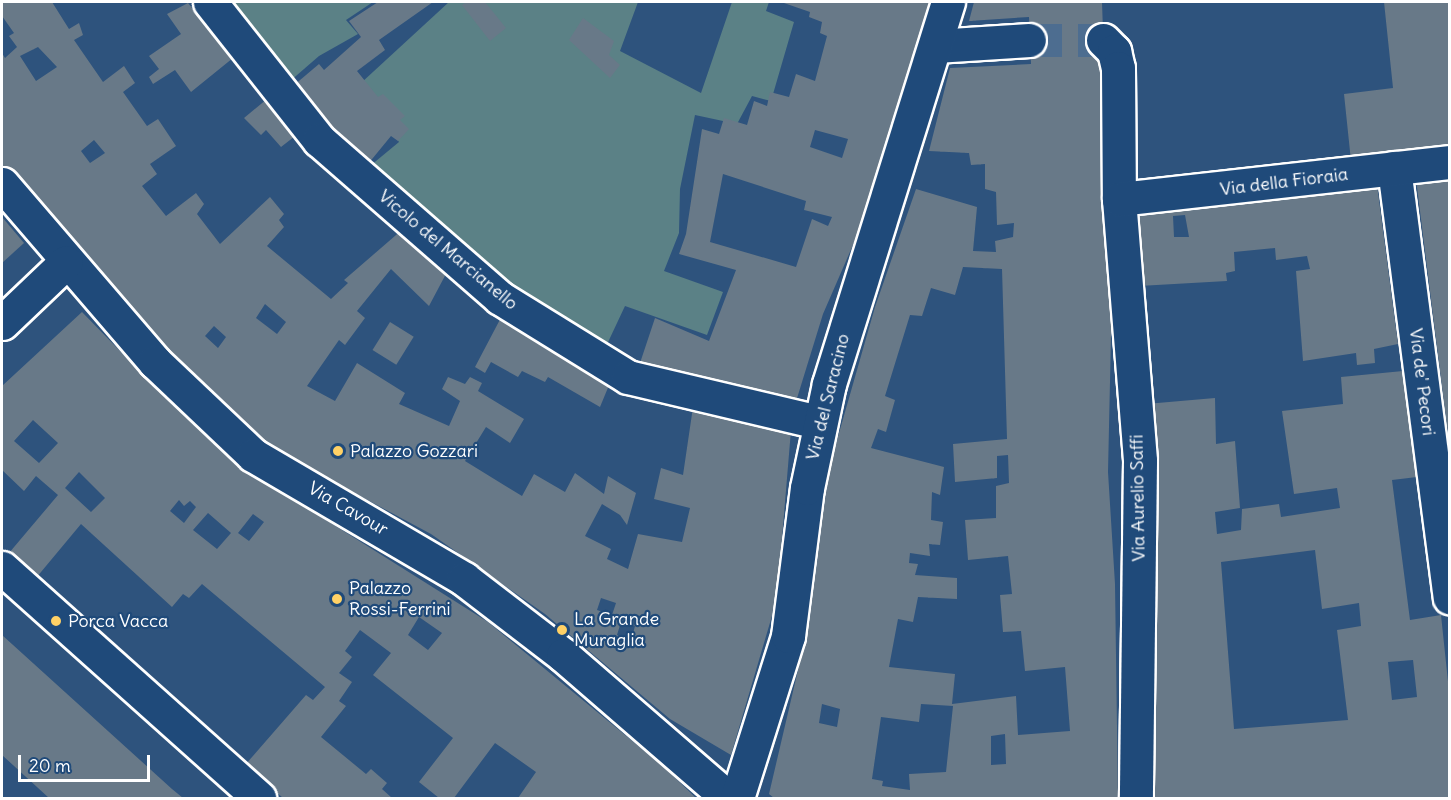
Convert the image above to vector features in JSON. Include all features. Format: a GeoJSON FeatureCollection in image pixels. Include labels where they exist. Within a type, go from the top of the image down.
{"type":"FeatureCollection","features":[{"type":"Feature","properties":{"kind":"street","name":"Vicolo del Marcianello"},"geometry":{"type":"LineString","coordinates":[[210,2],[319,140],[500,298],[628,377],[819,423]]}},
{"type":"Feature","properties":{"kind":"street","name":"Via del Saracino"},"geometry":{"type":"LineString","coordinates":[[737,798],[788,636],[819,423],[846,324],[936,46],[948,2]]}},
{"type":"Feature","properties":{"kind":"street"},"geometry":{"type":"LineString","coordinates":[[936,46],[1029,40]]}},
{"type":"Feature","properties":{"kind":"street","name":"Via Aurelio Saffi"},"geometry":{"type":"LineString","coordinates":[[1103,40],[1114,51],[1118,68],[1119,199],[1140,461],[1136,798]]}},
{"type":"Feature","properties":{"kind":"street","name":"Via della Fioraia"},"geometry":{"type":"LineString","coordinates":[[1119,199],[1449,162]]}},
{"type":"Feature","properties":{"kind":"street","name":"Via de' Pecori"},"geometry":{"type":"LineString","coordinates":[[1394,168],[1449,597]]}},
{"type":"Feature","properties":{"kind":"street","name":"Via Cavour"},"geometry":{"type":"LineString","coordinates":[[2,184],[66,262],[155,362],[253,454],[464,579],[562,655],[728,798]]}},
{"type":"Feature","properties":{"kind":"street"},"geometry":{"type":"LineString","coordinates":[[2,323],[66,262]]}},
{"type":"Feature","properties":{"kind":"street"},"geometry":{"type":"LineString","coordinates":[[2,568],[259,798]]}},
{"type":"Feature","properties":{"kind":"green space"},"geometry":{"type":"Polygon","coordinates":[[[222,2],[373,2],[346,20],[358,34],[319,56],[289,82],[222,2]]]}},
{"type":"Feature","properties":{"kind":"green space"},"geometry":{"type":"Polygon","coordinates":[[[449,2],[638,2],[620,51],[701,93],[732,2],[769,2],[766,11],[794,22],[771,101],[752,96],[737,124],[695,115],[680,189],[679,233],[664,271],[723,292],[707,335],[625,306],[602,355],[477,272],[370,166],[399,142],[361,83],[449,2]]]}},
{"type":"Feature","properties":{"kind":"building"},"geometry":{"type":"Polygon","coordinates":[[[2,2],[52,2],[69,29],[79,23],[83,35],[74,40],[103,82],[124,66],[135,83],[123,92],[147,126],[158,119],[176,146],[150,164],[157,174],[142,186],[166,216],[196,193],[204,204],[197,214],[220,244],[270,197],[284,214],[279,220],[284,227],[267,246],[331,299],[348,283],[344,280],[403,229],[447,272],[429,306],[391,269],[357,311],[365,318],[345,345],[339,340],[307,386],[335,401],[357,363],[405,393],[399,404],[449,426],[460,401],[442,389],[448,377],[465,384],[470,377],[482,383],[478,391],[524,419],[510,443],[486,427],[465,461],[522,496],[534,474],[565,492],[575,473],[604,494],[608,476],[636,493],[627,525],[620,515],[602,504],[585,536],[611,549],[607,559],[628,569],[638,534],[682,542],[690,508],[654,499],[661,468],[683,475],[693,407],[791,430],[777,599],[731,755],[670,719],[545,614],[431,534],[263,444],[234,420],[32,205],[2,166],[2,53],[5,58],[17,47],[9,36],[14,33],[2,16],[2,2]],[[38,47],[20,56],[36,81],[57,67],[38,47]],[[94,140],[81,151],[90,163],[105,153],[94,140]],[[265,304],[256,318],[277,334],[286,322],[265,304]],[[214,326],[205,336],[218,348],[226,337],[214,326]],[[601,598],[597,610],[612,615],[616,603],[601,598]],[[621,622],[617,635],[631,641],[635,626],[621,622]]]}},
{"type":"Feature","properties":{"kind":"building"},"geometry":{"type":"Polygon","coordinates":[[[378,2],[433,2],[379,40],[385,50],[357,71],[378,97],[383,94],[405,116],[400,120],[409,129],[398,141],[391,136],[368,164],[293,86],[319,64],[324,70],[361,37],[349,21],[378,2]]]}},
{"type":"Feature","properties":{"kind":"building"},"geometry":{"type":"Polygon","coordinates":[[[466,2],[485,2],[506,28],[490,41],[462,5],[466,2]]]}},
{"type":"Feature","properties":{"kind":"building"},"geometry":{"type":"Polygon","coordinates":[[[781,2],[930,2],[866,215],[823,314],[794,408],[663,373],[640,363],[655,318],[709,341],[736,270],[679,254],[686,234],[702,129],[719,134],[724,118],[747,125],[754,101],[767,106],[770,92],[789,97],[796,74],[815,81],[827,36],[820,33],[822,22],[809,17],[810,12],[781,2]],[[815,130],[810,147],[842,158],[848,139],[815,130]],[[723,174],[710,242],[796,267],[812,219],[828,226],[832,217],[804,210],[806,201],[723,174]]]}},
{"type":"Feature","properties":{"kind":"building"},"geometry":{"type":"Polygon","coordinates":[[[974,2],[1102,2],[1112,291],[1108,472],[1115,584],[1118,798],[774,798],[769,794],[809,623],[829,468],[875,307],[916,189],[977,207],[973,251],[996,252],[995,241],[1013,237],[1014,223],[997,225],[996,192],[985,189],[985,164],[971,165],[969,153],[929,151],[950,68],[1031,64],[1029,17],[969,21],[974,2]],[[963,267],[955,295],[931,288],[922,316],[910,315],[885,396],[895,400],[886,432],[878,429],[871,448],[944,467],[940,495],[932,492],[931,520],[943,522],[940,545],[929,544],[930,556],[910,553],[909,563],[918,564],[915,575],[957,578],[957,599],[918,597],[913,622],[898,619],[889,667],[955,674],[952,704],[1016,696],[1018,735],[1070,731],[1065,667],[1025,671],[1021,631],[1003,632],[1000,595],[1012,594],[1008,556],[968,560],[965,520],[996,518],[996,486],[1009,483],[1008,455],[997,456],[997,478],[955,482],[953,444],[1007,439],[1002,269],[963,267]],[[822,704],[819,723],[837,727],[840,709],[822,704]],[[921,704],[919,722],[881,717],[872,779],[883,781],[882,786],[910,790],[909,774],[946,772],[953,706],[921,704]],[[1005,734],[991,736],[991,765],[1006,764],[1005,734]]]}},
{"type":"Feature","properties":{"kind":"building"},"geometry":{"type":"Polygon","coordinates":[[[1384,2],[1449,2],[1449,150],[1351,161],[1344,94],[1393,88],[1384,2]]]}},
{"type":"Feature","properties":{"kind":"building"},"geometry":{"type":"Polygon","coordinates":[[[188,3],[233,58],[191,92],[175,70],[153,84],[149,77],[159,69],[149,56],[181,34],[167,14],[188,3]]]}},
{"type":"Feature","properties":{"kind":"building"},"geometry":{"type":"Polygon","coordinates":[[[583,18],[614,41],[609,55],[620,65],[610,78],[569,40],[583,18]]]}},
{"type":"Feature","properties":{"kind":"building"},"geometry":{"type":"Polygon","coordinates":[[[267,99],[299,133],[281,147],[266,130],[261,135],[244,118],[267,99]]]}},
{"type":"Feature","properties":{"kind":"building"},"geometry":{"type":"Polygon","coordinates":[[[1449,175],[1449,435],[1448,435],[1416,179],[1449,175]]]}},
{"type":"Feature","properties":{"kind":"building"},"geometry":{"type":"Polygon","coordinates":[[[1377,185],[1398,344],[1374,349],[1375,363],[1357,365],[1356,353],[1303,361],[1296,271],[1310,269],[1307,256],[1276,260],[1275,248],[1234,252],[1235,271],[1226,273],[1227,281],[1139,286],[1140,211],[1377,185]],[[1185,215],[1173,216],[1174,237],[1189,237],[1185,215]]]}},
{"type":"Feature","properties":{"kind":"building"},"geometry":{"type":"Polygon","coordinates":[[[2,217],[24,243],[2,263],[2,217]]]}},
{"type":"Feature","properties":{"kind":"building"},"geometry":{"type":"Polygon","coordinates":[[[505,310],[612,378],[600,407],[548,377],[545,382],[522,371],[518,377],[491,362],[485,373],[475,367],[505,310]]]}},
{"type":"Feature","properties":{"kind":"building"},"geometry":{"type":"Polygon","coordinates":[[[82,312],[165,397],[245,469],[488,622],[664,767],[696,798],[518,798],[536,772],[495,743],[454,798],[439,798],[419,782],[453,738],[373,675],[391,653],[360,630],[345,651],[352,657],[339,673],[352,682],[339,701],[346,706],[321,737],[366,774],[371,769],[387,783],[382,789],[392,798],[283,798],[245,765],[306,695],[313,700],[325,687],[202,584],[189,598],[183,594],[172,607],[81,524],[36,578],[9,553],[58,495],[36,476],[24,491],[2,470],[2,386],[82,312]],[[33,420],[14,441],[39,463],[58,443],[33,420]],[[79,472],[65,488],[91,512],[105,498],[79,472]],[[179,500],[170,511],[184,523],[196,507],[190,501],[184,506],[179,500]],[[208,513],[193,530],[217,549],[231,533],[208,513]],[[253,514],[238,533],[249,541],[264,522],[253,514]],[[419,617],[408,635],[428,650],[442,633],[419,617]]]}},
{"type":"Feature","properties":{"kind":"building"},"geometry":{"type":"Polygon","coordinates":[[[390,322],[414,337],[396,365],[373,350],[390,322]]]}},
{"type":"Feature","properties":{"kind":"building"},"geometry":{"type":"Polygon","coordinates":[[[1403,371],[1417,477],[1392,480],[1410,620],[1441,615],[1449,691],[1449,798],[1154,798],[1146,404],[1215,398],[1216,444],[1235,441],[1240,508],[1215,512],[1217,534],[1241,530],[1242,509],[1279,504],[1281,517],[1340,508],[1337,488],[1294,494],[1282,411],[1343,404],[1341,377],[1403,371]],[[1315,550],[1221,562],[1234,729],[1348,720],[1337,630],[1361,626],[1359,603],[1322,609],[1315,550]],[[1413,660],[1388,662],[1392,700],[1417,697],[1413,660]]]}},
{"type":"Feature","properties":{"kind":"building"},"geometry":{"type":"Polygon","coordinates":[[[2,635],[183,798],[49,798],[2,755],[2,635]]]}},
{"type":"Feature","properties":{"kind":"tunnel"},"geometry":{"type":"LineString","coordinates":[[1029,40],[1103,40]]}},
{"type":"Feature","properties":{"kind":"place","name":"Palazzo Gozzari"},"geometry":{"type":"Point","coordinates":[338,451]}},
{"type":"Feature","properties":{"kind":"place","name":"Palazzo Rossi-Ferrini"},"geometry":{"type":"Point","coordinates":[337,599]}},
{"type":"Feature","properties":{"kind":"place","name":"Porca Vacca"},"geometry":{"type":"Point","coordinates":[56,621]}},
{"type":"Feature","properties":{"kind":"place","name":"La Grande Muraglia"},"geometry":{"type":"Point","coordinates":[562,630]}}]}
